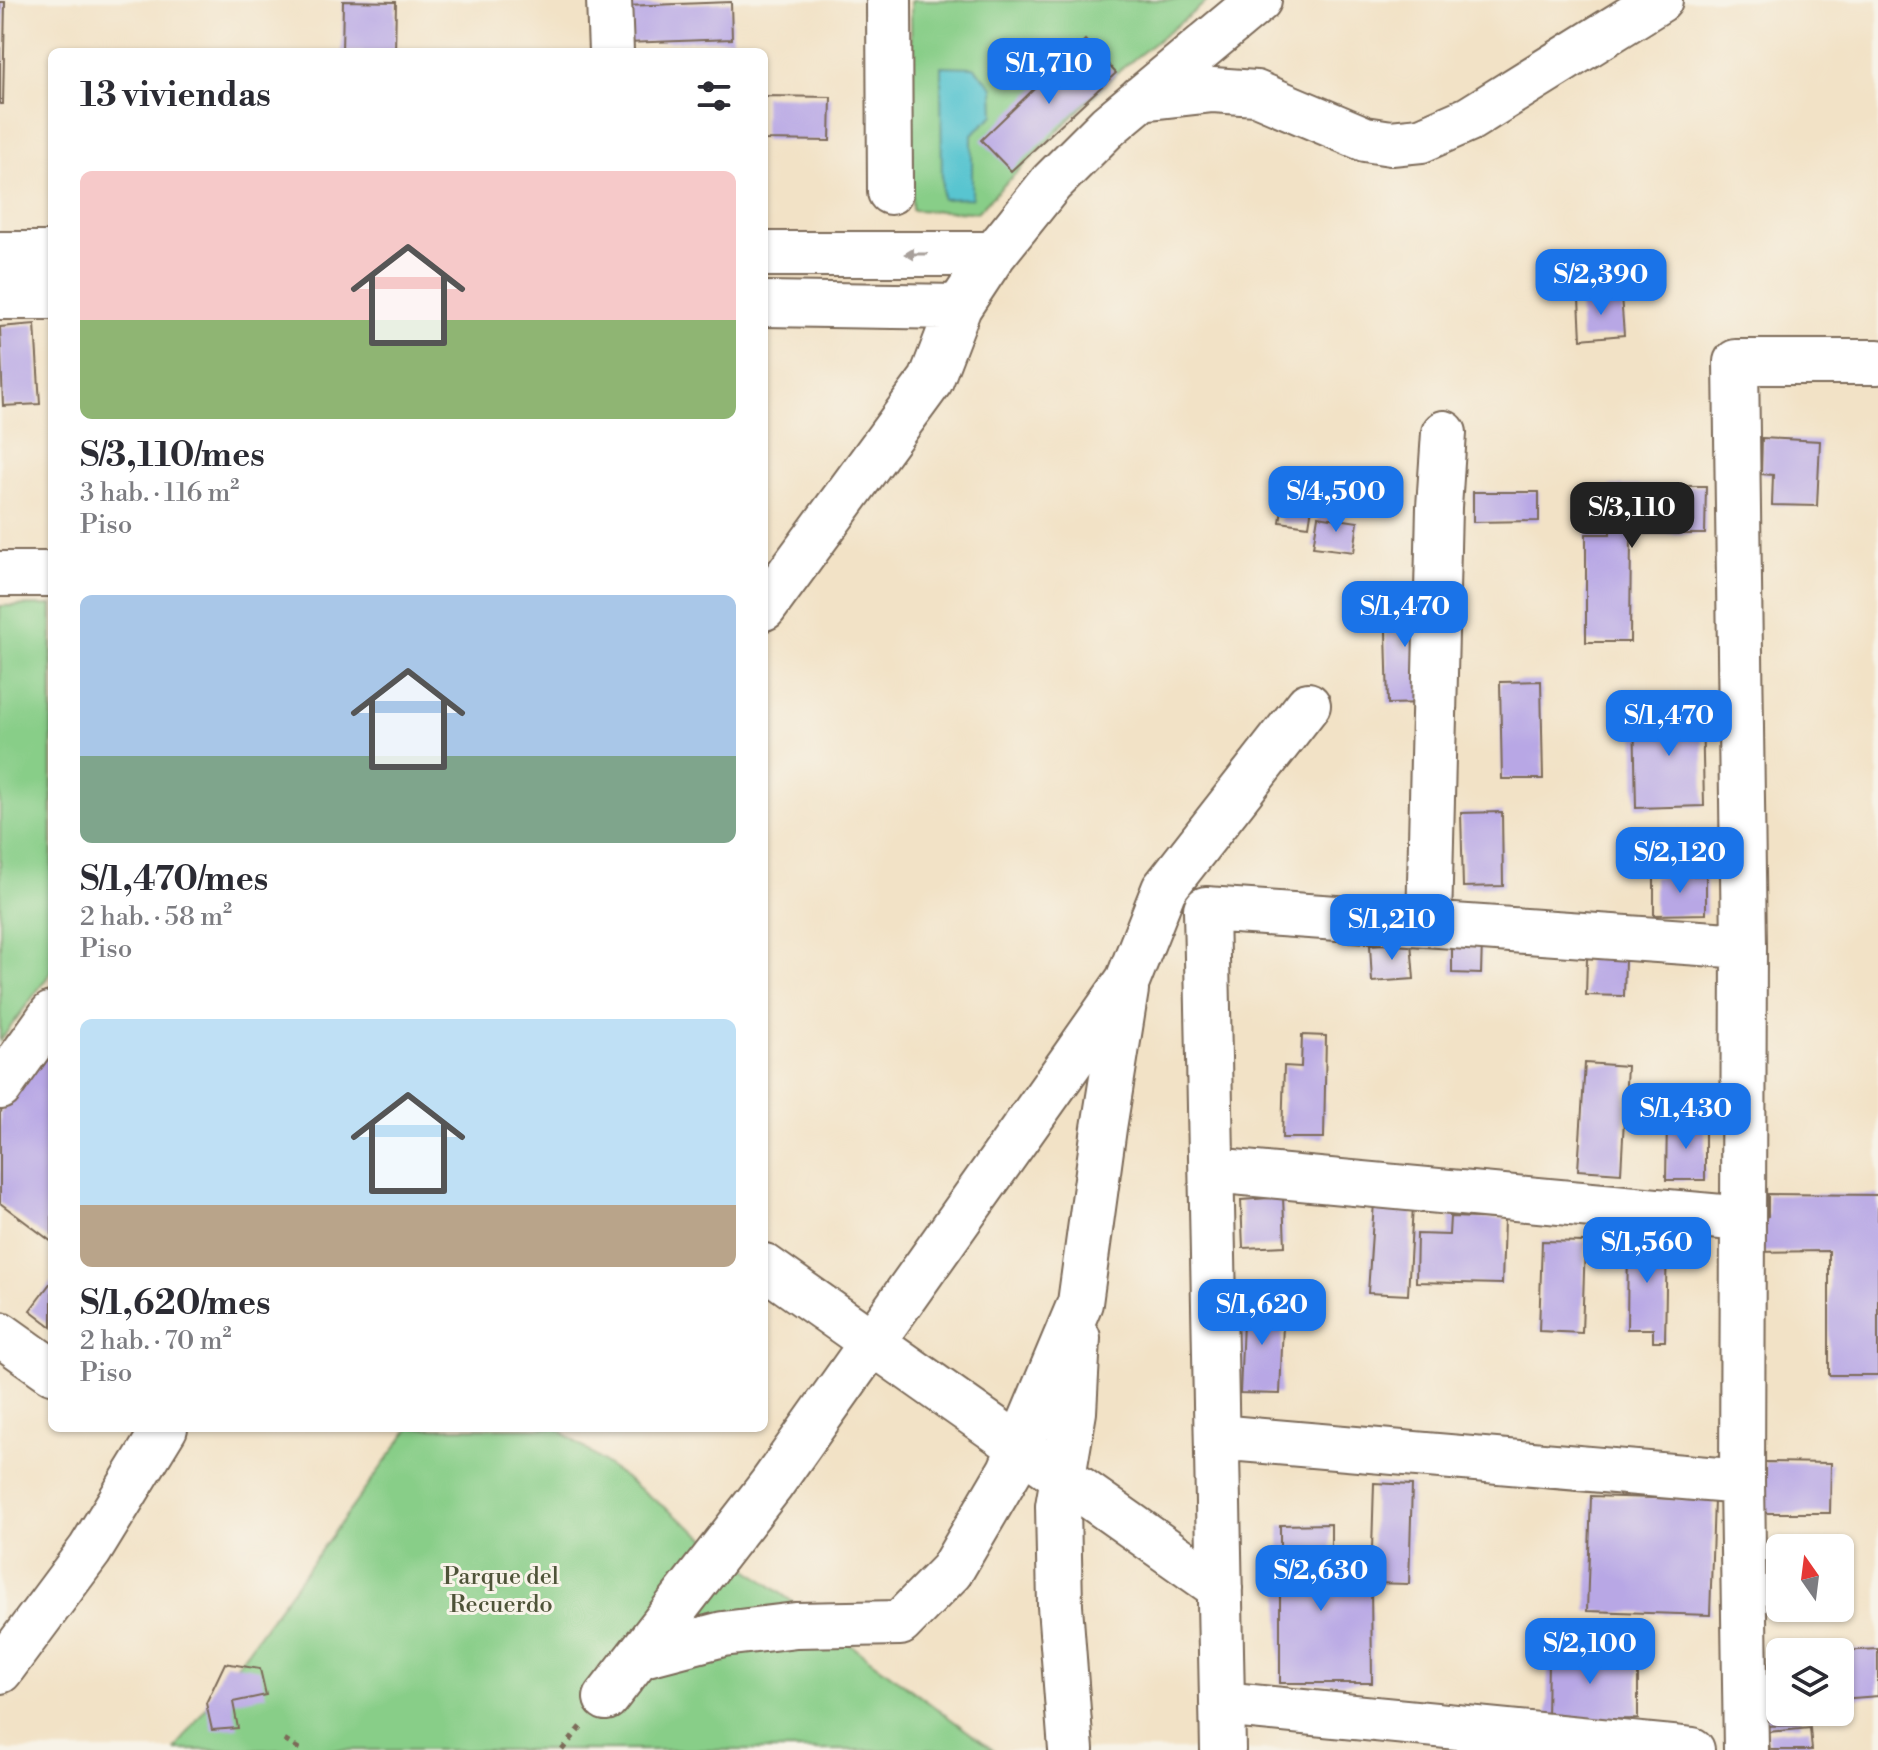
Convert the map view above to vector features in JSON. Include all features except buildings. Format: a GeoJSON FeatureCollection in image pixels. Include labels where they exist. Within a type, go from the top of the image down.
{"type":"FeatureCollection","features":[{"type":"Feature","properties":{"kind":"street"},"geometry":{"type":"LineString","coordinates":[[609,0],[611,48]]}},
{"type":"Feature","properties":{"kind":"street"},"geometry":{"type":"LineString","coordinates":[[889,0],[890,192]]}},
{"type":"Feature","properties":{"kind":"street"},"geometry":{"type":"LineString","coordinates":[[768,603],[931,380],[959,307],[994,254],[1051,183],[1108,126],[1259,0]]}},
{"type":"Feature","properties":{"kind":"street"},"geometry":{"type":"LineString","coordinates":[[1141,98],[1213,90],[1256,93],[1365,139],[1391,143],[1421,140],[1469,119],[1660,0]]}},
{"type":"Feature","properties":{"kind":"street"},"geometry":{"type":"LineString","coordinates":[[0,254],[48,254]]}},
{"type":"Feature","properties":{"kind":"street"},"geometry":{"type":"LineString","coordinates":[[768,254],[994,254]]}},
{"type":"Feature","properties":{"kind":"street"},"geometry":{"type":"LineString","coordinates":[[0,297],[48,297]]}},
{"type":"Feature","properties":{"kind":"street"},"geometry":{"type":"LineString","coordinates":[[768,304],[959,307]]}},
{"type":"Feature","properties":{"kind":"street"},"geometry":{"type":"LineString","coordinates":[[1746,1750],[1742,1482],[1744,946],[1736,362],[1878,362]]}},
{"type":"Feature","properties":{"kind":"street"},"geometry":{"type":"LineString","coordinates":[[1429,924],[1439,507],[1444,433]]}},
{"type":"Feature","properties":{"kind":"street"},"geometry":{"type":"LineString","coordinates":[[0,574],[48,574]]}},
{"type":"Feature","properties":{"kind":"street"},"geometry":{"type":"LineString","coordinates":[[1071,1750],[1060,1606],[1058,1506],[1074,1412],[1080,1303],[1128,980],[1164,889],[1308,705]]}},
{"type":"Feature","properties":{"kind":"street"},"geometry":{"type":"LineString","coordinates":[[1223,1750],[1206,909],[1744,946]]}},
{"type":"Feature","properties":{"kind":"street"},"geometry":{"type":"LineString","coordinates":[[606,1698],[771,1485],[1128,980]]}},
{"type":"Feature","properties":{"kind":"street"},"geometry":{"type":"LineString","coordinates":[[0,1087],[48,1020]]}},
{"type":"Feature","properties":{"kind":"street"},"geometry":{"type":"LineString","coordinates":[[1212,1170],[1743,1219]]}},
{"type":"Feature","properties":{"kind":"street"},"geometry":{"type":"LineString","coordinates":[[768,1269],[1220,1588]]}},
{"type":"Feature","properties":{"kind":"street"},"geometry":{"type":"LineString","coordinates":[[639,1656],[723,1634],[796,1625],[900,1623],[951,1571],[1010,1470],[1080,1303]]}},
{"type":"Feature","properties":{"kind":"street"},"geometry":{"type":"LineString","coordinates":[[0,1334],[48,1368]]}},
{"type":"Feature","properties":{"kind":"street"},"geometry":{"type":"LineString","coordinates":[[0,1671],[90,1550],[150,1433]]}},
{"type":"Feature","properties":{"kind":"street"},"geometry":{"type":"LineString","coordinates":[[1217,1437],[1742,1482]]}},
{"type":"Feature","properties":{"kind":"street"},"geometry":{"type":"LineString","coordinates":[[1222,1704],[1692,1750]]}},
{"type":"Feature","properties":{"kind":"path"},"geometry":{"type":"LineString","coordinates":[[284,1740],[301,1750]]}},
{"type":"Feature","properties":{"kind":"green space"},"geometry":{"type":"Polygon","coordinates":[[[911,0],[1209,0],[1116,73],[977,212],[912,210],[911,0]]]}},
{"type":"Feature","properties":{"kind":"green space"},"geometry":{"type":"Polygon","coordinates":[[[48,605],[48,976],[0,1041],[0,606],[48,605]]]}},
{"type":"Feature","properties":{"kind":"green space","name":"Parque del Recuerdo"},"geometry":{"type":"Polygon","coordinates":[[[407,1432],[562,1432],[993,1750],[175,1750],[407,1432]]]}},
{"type":"Feature","properties":{"kind":"water"},"geometry":{"type":"Polygon","coordinates":[[[941,66],[974,67],[993,87],[994,115],[972,134],[972,198],[942,199],[941,66]]]}}]}
